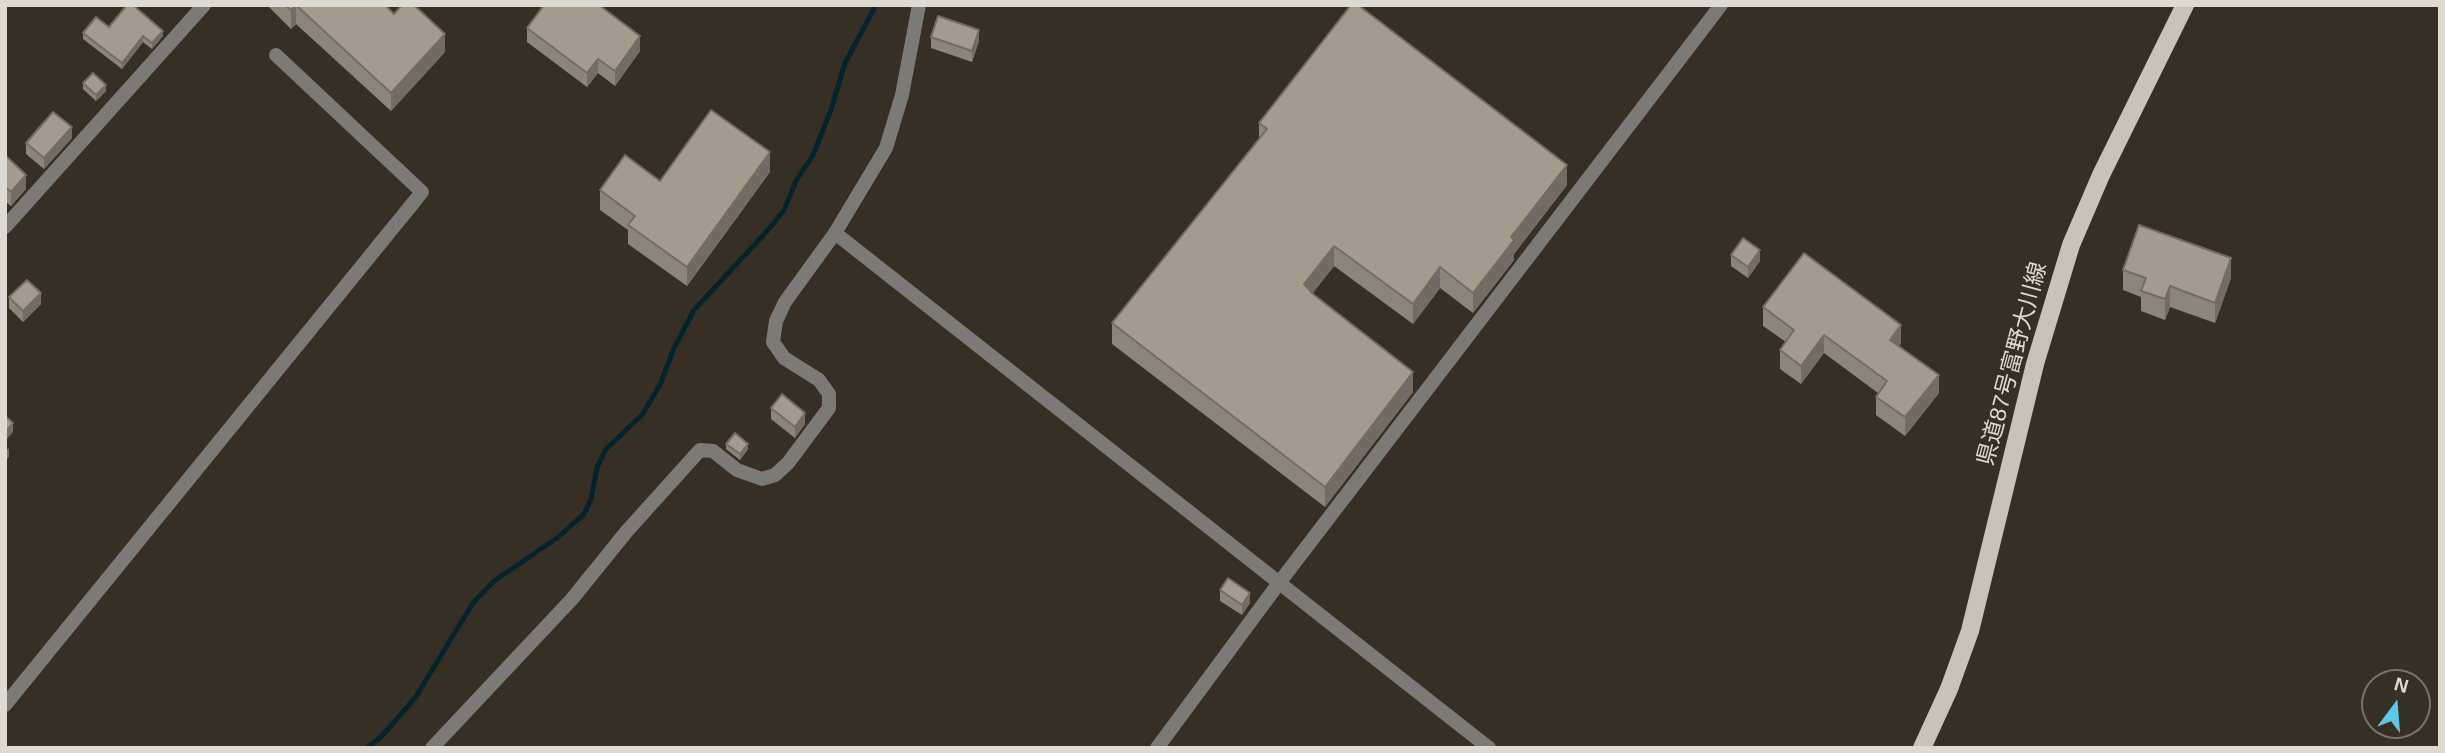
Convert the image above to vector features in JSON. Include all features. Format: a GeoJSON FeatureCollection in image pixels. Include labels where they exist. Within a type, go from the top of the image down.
{"type":"FeatureCollection","features":[{"type":"Feature","properties":{"kind":"main road","name":"県道87号富野大川線"},"geometry":{"type":"LineString","coordinates":[[1922,748],[1949,688],[1970,631],[2035,365],[2071,245],[2101,175],[2185,5]]}},
{"type":"Feature","properties":{"kind":"street"},"geometry":{"type":"LineString","coordinates":[[5,227],[204,5]]}},
{"type":"Feature","properties":{"kind":"street"},"geometry":{"type":"LineString","coordinates":[[432,748],[572,599],[681,468],[700,450],[713,451],[737,470],[762,479],[775,475],[788,463],[829,408],[829,394],[818,380],[784,358],[773,342],[776,321],[785,302],[835,233],[886,148],[902,95],[919,5]]}},
{"type":"Feature","properties":{"kind":"street"},"geometry":{"type":"LineString","coordinates":[[1157,748],[1279,583],[1721,5]]}},
{"type":"Feature","properties":{"kind":"street"},"geometry":{"type":"LineString","coordinates":[[5,705],[422,192],[276,55]]}},
{"type":"Feature","properties":{"kind":"street"},"geometry":{"type":"LineString","coordinates":[[835,233],[1489,748]]}},
{"type":"Feature","properties":{"kind":"building"},"geometry":{"type":"Polygon","coordinates":[[[127,5],[133,5],[163,31],[152,43],[143,36],[122,63],[83,33],[96,17],[109,27],[127,5]]]}},
{"type":"Feature","properties":{"kind":"building"},"geometry":{"type":"Polygon","coordinates":[[[296,5],[385,5],[394,14],[402,5],[414,5],[445,34],[391,93],[296,5]]]}},
{"type":"Feature","properties":{"kind":"building"},"geometry":{"type":"Polygon","coordinates":[[[544,5],[599,5],[640,36],[615,71],[598,59],[587,73],[527,28],[544,5]]]}},
{"type":"Feature","properties":{"kind":"building"},"geometry":{"type":"Polygon","coordinates":[[[1351,5],[1358,5],[1567,165],[1511,237],[1514,240],[1473,293],[1440,267],[1413,304],[1334,246],[1304,284],[1313,294],[1413,372],[1325,487],[1112,323],[1267,129],[1259,123],[1351,5]]]}},
{"type":"Feature","properties":{"kind":"building"},"geometry":{"type":"Polygon","coordinates":[[[938,16],[979,30],[972,51],[931,37],[938,16]]]}},
{"type":"Feature","properties":{"kind":"building"},"geometry":{"type":"Polygon","coordinates":[[[93,73],[106,85],[96,95],[83,83],[93,73]]]}},
{"type":"Feature","properties":{"kind":"building"},"geometry":{"type":"Polygon","coordinates":[[[711,110],[770,152],[687,267],[628,225],[635,216],[600,190],[625,155],[660,181],[711,110]]]}},
{"type":"Feature","properties":{"kind":"building"},"geometry":{"type":"Polygon","coordinates":[[[53,112],[72,127],[44,158],[26,143],[53,112]]]}},
{"type":"Feature","properties":{"kind":"building"},"geometry":{"type":"Polygon","coordinates":[[[5,155],[26,175],[11,192],[5,187],[5,155]]]}},
{"type":"Feature","properties":{"kind":"building"},"geometry":{"type":"Polygon","coordinates":[[[2139,225],[2231,258],[2215,303],[2170,286],[2165,299],[2141,291],[2146,278],[2123,270],[2139,225]]]}},
{"type":"Feature","properties":{"kind":"building"},"geometry":{"type":"Polygon","coordinates":[[[1743,238],[1760,250],[1748,267],[1731,255],[1743,238]]]}},
{"type":"Feature","properties":{"kind":"building"},"geometry":{"type":"Polygon","coordinates":[[[1804,253],[1901,325],[1890,340],[1939,375],[1905,417],[1876,397],[1887,381],[1824,335],[1801,366],[1780,350],[1794,330],[1763,307],[1804,253]]]}},
{"type":"Feature","properties":{"kind":"building"},"geometry":{"type":"Polygon","coordinates":[[[27,280],[41,293],[23,311],[9,297],[27,280]]]}},
{"type":"Feature","properties":{"kind":"building"},"geometry":{"type":"Polygon","coordinates":[[[782,394],[805,413],[795,427],[771,408],[782,394]]]}},
{"type":"Feature","properties":{"kind":"building"},"geometry":{"type":"Polygon","coordinates":[[[5,416],[13,423],[5,432],[5,416]]]}},
{"type":"Feature","properties":{"kind":"building"},"geometry":{"type":"Polygon","coordinates":[[[735,433],[748,444],[740,454],[726,444],[735,433]]]}},
{"type":"Feature","properties":{"kind":"building"},"geometry":{"type":"Polygon","coordinates":[[[1228,578],[1250,593],[1242,605],[1220,590],[1228,578]]]}},
{"type":"Feature","properties":{"kind":"waterway"},"geometry":{"type":"LineString","coordinates":[[367,748],[381,737],[415,698],[473,603],[494,581],[557,538],[584,514],[591,499],[597,468],[606,449],[642,415],[660,385],[674,348],[694,310],[784,210],[796,181],[813,155],[831,110],[845,63],[876,5]]}}]}
